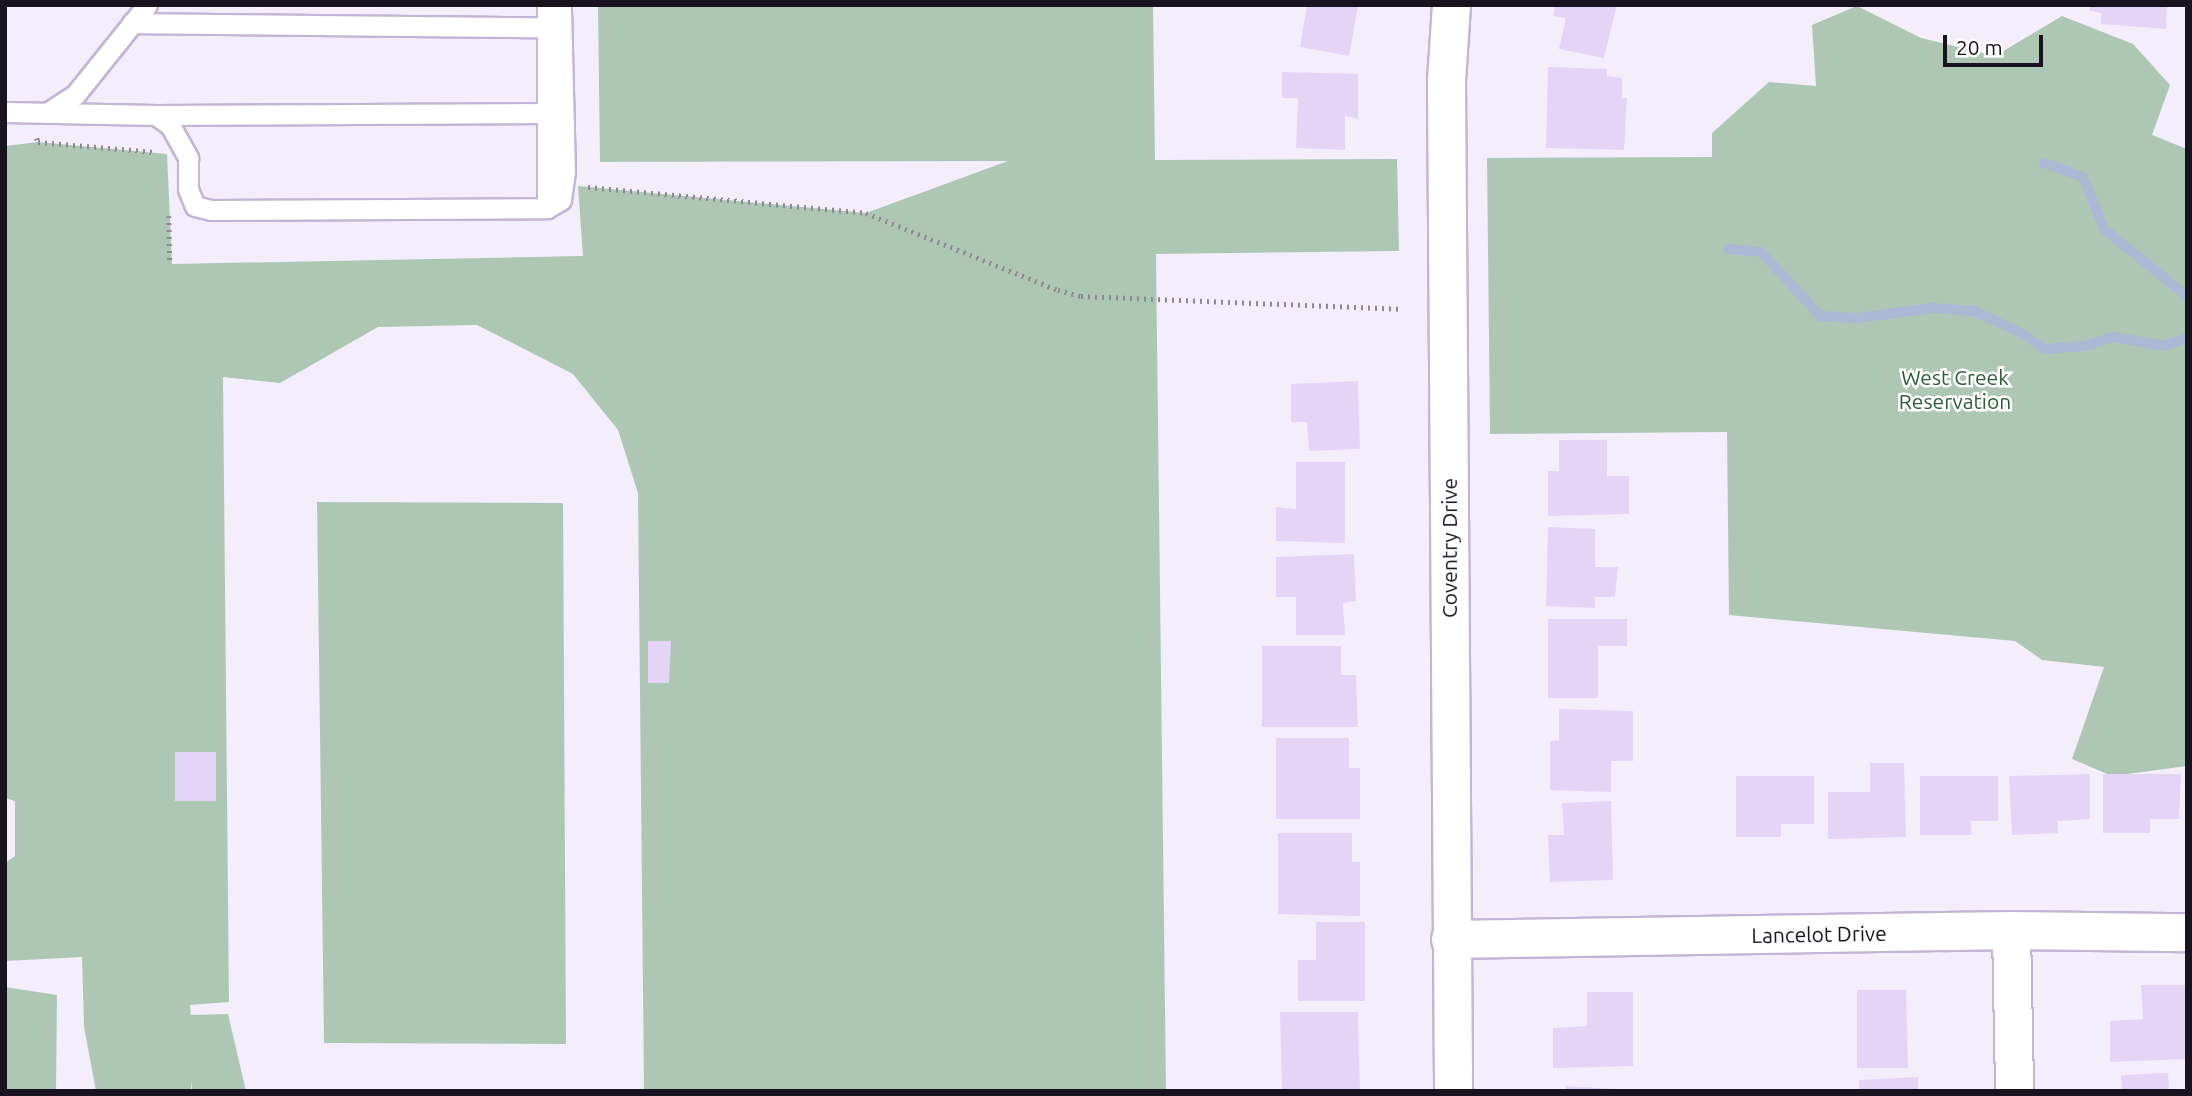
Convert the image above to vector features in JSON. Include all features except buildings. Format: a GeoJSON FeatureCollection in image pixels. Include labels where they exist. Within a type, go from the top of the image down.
{"type":"FeatureCollection","features":[{"type":"Feature","properties":{"kind":"street","name":"Coventry Drive"},"geometry":{"type":"LineString","coordinates":[[1451,5],[1446,80],[1453,1091]]}},
{"type":"Feature","properties":{"kind":"street","name":"Lancelot Drive"},"geometry":{"type":"LineString","coordinates":[[1450,940],[2011,930],[2187,932]]}},
{"type":"Feature","properties":{"kind":"street"},"geometry":{"type":"LineString","coordinates":[[2011,930],[2014,1091]]}},
{"type":"Feature","properties":{"kind":"lane"},"geometry":{"type":"LineString","coordinates":[[47,113],[75,95],[147,5]]}},
{"type":"Feature","properties":{"kind":"lane"},"geometry":{"type":"LineString","coordinates":[[547,5],[547,208]]}},
{"type":"Feature","properties":{"kind":"lane"},"geometry":{"type":"LineString","coordinates":[[156,115],[170,125],[188,158],[188,189],[195,206],[211,210],[547,208],[561,200],[563,183],[561,5]]}},
{"type":"Feature","properties":{"kind":"lane"},"geometry":{"type":"LineString","coordinates":[[132,23],[547,27]]}},
{"type":"Feature","properties":{"kind":"lane"},"geometry":{"type":"LineString","coordinates":[[5,112],[156,115],[547,113]]}},
{"type":"Feature","properties":{"kind":"path"},"geometry":{"type":"LineString","coordinates":[[27,113],[38,142],[167,154]]}},
{"type":"Feature","properties":{"kind":"path"},"geometry":{"type":"LineString","coordinates":[[563,183],[866,214],[1058,290],[1081,296],[1399,309]]}},
{"type":"Feature","properties":{"kind":"path"},"geometry":{"type":"LineString","coordinates":[[169,209],[170,264]]}},
{"type":"Feature","properties":{"kind":"green space"},"geometry":{"type":"Polygon","coordinates":[[[598,5],[1153,5],[1155,160],[1397,159],[1399,251],[1156,254],[1166,1091],[644,1091],[638,493],[618,430],[573,374],[477,325],[378,327],[280,383],[223,377],[229,1002],[190,1005],[191,1015],[228,1014],[246,1091],[192,1091],[192,1079],[191,1091],[96,1091],[84,1027],[82,957],[5,961],[5,863],[15,856],[15,801],[5,798],[5,146],[38,142],[167,154],[172,264],[583,256],[578,186],[866,213],[1008,161],[600,162],[598,5]]]}},
{"type":"Feature","properties":{"kind":"green space","name":"West Creek Reservation"},"geometry":{"type":"Polygon","coordinates":[[[1857,6],[1921,38],[1995,56],[2062,16],[2133,44],[2170,85],[2152,135],[2187,149],[2187,766],[2112,776],[2072,759],[2104,667],[2042,660],[2015,641],[1729,615],[1727,432],[1490,434],[1487,158],[1712,157],[1712,133],[1769,82],[1816,86],[1812,25],[1857,6]]]}},
{"type":"Feature","properties":{"kind":"green space"},"geometry":{"type":"Polygon","coordinates":[[[317,502],[563,503],[566,1044],[324,1043],[317,502]]]}},
{"type":"Feature","properties":{"kind":"green space"},"geometry":{"type":"Polygon","coordinates":[[[5,987],[57,995],[56,1091],[5,1091],[5,987]]]}},
{"type":"Feature","properties":{"kind":"waterway"},"geometry":{"type":"LineString","coordinates":[[2044,163],[2083,177],[2104,229],[2187,296]]}},
{"type":"Feature","properties":{"kind":"waterway"},"geometry":{"type":"LineString","coordinates":[[1728,249],[1761,252],[1820,316],[1857,318],[1932,308],[1974,311],[2021,333],[2045,349],[2085,346],[2113,337],[2165,346],[2187,338]]}}]}
